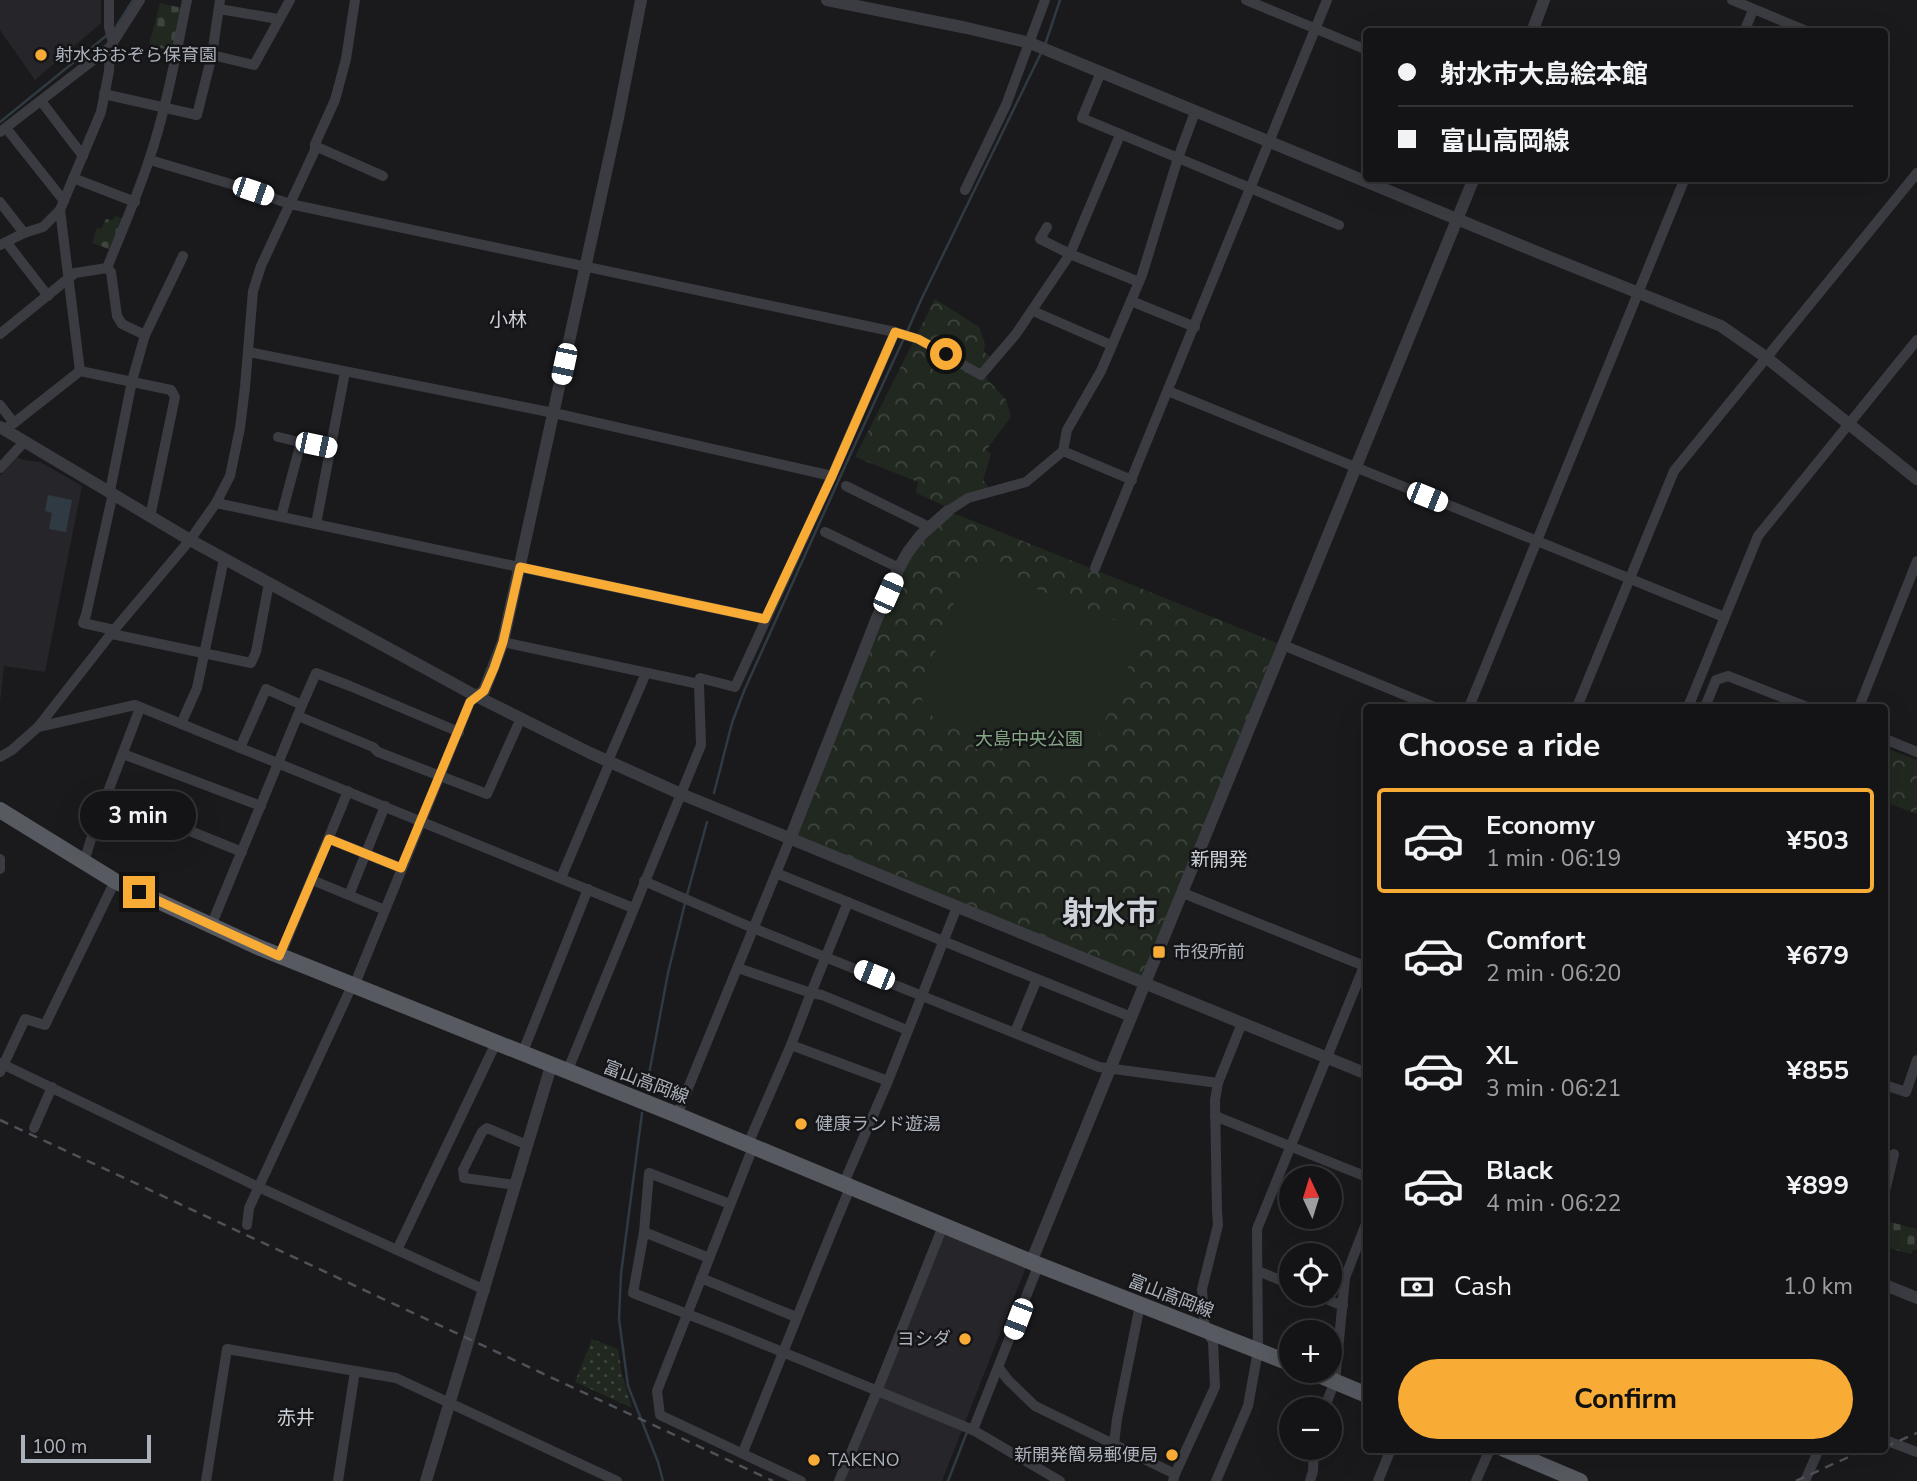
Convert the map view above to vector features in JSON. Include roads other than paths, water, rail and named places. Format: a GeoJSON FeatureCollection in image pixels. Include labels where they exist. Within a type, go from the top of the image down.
{"type":"FeatureCollection","features":[{"type":"Feature","properties":{"kind":"main road","name":"富山高岡線"},"geometry":{"type":"LineString","coordinates":[[0,810],[115,881],[279,956],[677,1115],[1034,1263],[1279,1359]]}},
{"type":"Feature","properties":{"kind":"main road"},"geometry":{"type":"LineString","coordinates":[[1340,1383],[1363,1393]]}},
{"type":"Feature","properties":{"kind":"main road"},"geometry":{"type":"LineString","coordinates":[[1514,1453],[1580,1481]]}},
{"type":"Feature","properties":{"kind":"street"},"geometry":{"type":"LineString","coordinates":[[48,296],[3,244],[43,227],[62,205],[74,178],[101,112],[111,45],[109,0]]}},
{"type":"Feature","properties":{"kind":"street"},"geometry":{"type":"LineString","coordinates":[[80,371],[62,205],[3,125],[41,101],[111,45],[140,0]]}},
{"type":"Feature","properties":{"kind":"street"},"geometry":{"type":"LineString","coordinates":[[107,268],[150,160],[187,0]]}},
{"type":"Feature","properties":{"kind":"street"},"geometry":{"type":"LineString","coordinates":[[212,55],[254,65],[290,0]]}},
{"type":"Feature","properties":{"kind":"street"},"geometry":{"type":"LineString","coordinates":[[0,758],[38,727],[190,540],[216,503],[230,476],[236,450],[253,291],[261,267],[333,106],[346,59],[355,0]]}},
{"type":"Feature","properties":{"kind":"street"},"geometry":{"type":"LineString","coordinates":[[247,1225],[249,1208],[349,990],[354,986],[470,702],[484,691],[503,642],[641,0]]}},
{"type":"Feature","properties":{"kind":"street"},"geometry":{"type":"LineString","coordinates":[[827,0],[1030,43],[1363,179]]}},
{"type":"Feature","properties":{"kind":"street"},"geometry":{"type":"LineString","coordinates":[[965,190],[1006,105],[1045,0]]}},
{"type":"Feature","properties":{"kind":"street"},"geometry":{"type":"LineString","coordinates":[[1246,0],[1363,48]]}},
{"type":"Feature","properties":{"kind":"street"},"geometry":{"type":"LineString","coordinates":[[1096,568],[1326,0]]}},
{"type":"Feature","properties":{"kind":"street"},"geometry":{"type":"LineString","coordinates":[[1534,28],[1544,0]]}},
{"type":"Feature","properties":{"kind":"street"},"geometry":{"type":"LineString","coordinates":[[1732,0],[1799,28]]}},
{"type":"Feature","properties":{"kind":"street"},"geometry":{"type":"LineString","coordinates":[[104,94],[197,116],[212,55],[220,4],[278,19]]}},
{"type":"Feature","properties":{"kind":"street"},"geometry":{"type":"LineString","coordinates":[[1746,28],[1753,10]]}},
{"type":"Feature","properties":{"kind":"street"},"geometry":{"type":"LineString","coordinates":[[1101,72],[1082,118],[1339,225]]}},
{"type":"Feature","properties":{"kind":"street"},"geometry":{"type":"LineString","coordinates":[[41,101],[83,156]]}},
{"type":"Feature","properties":{"kind":"street"},"geometry":{"type":"LineString","coordinates":[[677,1115],[755,928],[877,618],[908,552],[929,527],[948,511],[968,499],[1026,482],[1063,451],[1067,430],[1101,371],[1139,282],[1195,112]]}},
{"type":"Feature","properties":{"kind":"street"},"geometry":{"type":"LineString","coordinates":[[150,160],[290,204],[895,332],[918,339],[981,375],[1033,311],[1070,254],[1120,135]]}},
{"type":"Feature","properties":{"kind":"street"},"geometry":{"type":"LineString","coordinates":[[315,146],[383,176]]}},
{"type":"Feature","properties":{"kind":"street"},"geometry":{"type":"LineString","coordinates":[[1578,704],[1674,471],[1917,173]]}},
{"type":"Feature","properties":{"kind":"street"},"geometry":{"type":"LineString","coordinates":[[74,178],[135,202]]}},
{"type":"Feature","properties":{"kind":"street"},"geometry":{"type":"LineString","coordinates":[[1370,182],[1721,326],[1767,358],[1917,480]]}},
{"type":"Feature","properties":{"kind":"street"},"geometry":{"type":"LineString","coordinates":[[973,1430],[1037,1269],[1034,1255],[1472,182]]}},
{"type":"Feature","properties":{"kind":"street"},"geometry":{"type":"LineString","coordinates":[[1470,704],[1683,182]]}},
{"type":"Feature","properties":{"kind":"street"},"geometry":{"type":"LineString","coordinates":[[0,202],[24,233]]}},
{"type":"Feature","properties":{"kind":"street"},"geometry":{"type":"LineString","coordinates":[[1047,227],[1040,239],[1139,282]]}},
{"type":"Feature","properties":{"kind":"street"},"geometry":{"type":"LineString","coordinates":[[184,256],[145,335],[132,381],[83,623],[251,663],[256,652],[269,583]]}},
{"type":"Feature","properties":{"kind":"street"},"geometry":{"type":"LineString","coordinates":[[2,328],[48,296],[75,273],[107,268]]}},
{"type":"Feature","properties":{"kind":"street"},"geometry":{"type":"LineString","coordinates":[[107,268],[111,272],[117,316],[122,324],[145,335]]}},
{"type":"Feature","properties":{"kind":"street"},"geometry":{"type":"LineString","coordinates":[[1131,301],[1195,327]]}},
{"type":"Feature","properties":{"kind":"street"},"geometry":{"type":"LineString","coordinates":[[1033,311],[1111,345]]}},
{"type":"Feature","properties":{"kind":"street"},"geometry":{"type":"LineString","coordinates":[[700,678],[735,687],[895,332]]}},
{"type":"Feature","properties":{"kind":"street"},"geometry":{"type":"LineString","coordinates":[[1689,704],[1758,536],[1917,340]]}},
{"type":"Feature","properties":{"kind":"street"},"geometry":{"type":"LineString","coordinates":[[248,352],[554,413],[832,476]]}},
{"type":"Feature","properties":{"kind":"street"},"geometry":{"type":"LineString","coordinates":[[6,426],[80,371],[171,390],[175,397],[150,517]]}},
{"type":"Feature","properties":{"kind":"street"},"geometry":{"type":"LineString","coordinates":[[316,524],[345,372]]}},
{"type":"Feature","properties":{"kind":"street"},"geometry":{"type":"LineString","coordinates":[[1168,391],[1724,617]]}},
{"type":"Feature","properties":{"kind":"street"},"geometry":{"type":"LineString","coordinates":[[0,405],[6,426],[25,441],[150,517],[476,696],[609,762],[790,839],[1363,1072]]}},
{"type":"Feature","properties":{"kind":"street"},"geometry":{"type":"LineString","coordinates":[[278,437],[330,449]]}},
{"type":"Feature","properties":{"kind":"street"},"geometry":{"type":"LineString","coordinates":[[0,468],[25,441]]}},
{"type":"Feature","properties":{"kind":"street"},"geometry":{"type":"LineString","coordinates":[[281,517],[301,442]]}},
{"type":"Feature","properties":{"kind":"street"},"geometry":{"type":"LineString","coordinates":[[1063,451],[1132,480]]}},
{"type":"Feature","properties":{"kind":"street"},"geometry":{"type":"LineString","coordinates":[[846,486],[929,527]]}},
{"type":"Feature","properties":{"kind":"street"},"geometry":{"type":"LineString","coordinates":[[216,503],[765,619]]}},
{"type":"Feature","properties":{"kind":"street"},"geometry":{"type":"LineString","coordinates":[[825,532],[900,568]]}},
{"type":"Feature","properties":{"kind":"street"},"geometry":{"type":"LineString","coordinates":[[181,724],[197,688],[225,559]]}},
{"type":"Feature","properties":{"kind":"street"},"geometry":{"type":"LineString","coordinates":[[1859,704],[1917,561]]}},
{"type":"Feature","properties":{"kind":"street"},"geometry":{"type":"LineString","coordinates":[[503,642],[699,684],[701,745],[567,1072]]}},
{"type":"Feature","properties":{"kind":"street"},"geometry":{"type":"LineString","coordinates":[[1283,645],[1427,704]]}},
{"type":"Feature","properties":{"kind":"street"},"geometry":{"type":"LineString","coordinates":[[561,878],[646,673]]}},
{"type":"Feature","properties":{"kind":"street"},"geometry":{"type":"LineString","coordinates":[[211,926],[316,674],[350,685],[459,732]]}},
{"type":"Feature","properties":{"kind":"street"},"geometry":{"type":"LineString","coordinates":[[1706,704],[1716,680],[1728,676],[1799,704]]}},
{"type":"Feature","properties":{"kind":"street"},"geometry":{"type":"LineString","coordinates":[[240,748],[265,690],[373,747],[377,752],[487,794],[521,718]]}},
{"type":"Feature","properties":{"kind":"street"},"geometry":{"type":"LineString","coordinates":[[38,727],[135,705],[633,908]]}},
{"type":"Feature","properties":{"kind":"street"},"geometry":{"type":"LineString","coordinates":[[84,862],[141,708]]}},
{"type":"Feature","properties":{"kind":"street"},"geometry":{"type":"LineString","coordinates":[[1888,740],[1917,752]]}},
{"type":"Feature","properties":{"kind":"street"},"geometry":{"type":"LineString","coordinates":[[123,754],[261,806]]}},
{"type":"Feature","properties":{"kind":"street"},"geometry":{"type":"LineString","coordinates":[[279,956],[348,791]]}},
{"type":"Feature","properties":{"kind":"street"},"geometry":{"type":"LineString","coordinates":[[106,797],[242,852]]}},
{"type":"Feature","properties":{"kind":"street"},"geometry":{"type":"LineString","coordinates":[[349,895],[385,806]]}},
{"type":"Feature","properties":{"kind":"street"},"geometry":{"type":"LineString","coordinates":[[329,839],[401,868]]}},
{"type":"Feature","properties":{"kind":"street"},"geometry":{"type":"LineString","coordinates":[[0,859],[0,869]]}},
{"type":"Feature","properties":{"kind":"street"},"geometry":{"type":"LineString","coordinates":[[776,873],[1131,1017]]}},
{"type":"Feature","properties":{"kind":"street"},"geometry":{"type":"LineString","coordinates":[[312,880],[385,910]]}},
{"type":"Feature","properties":{"kind":"street"},"geometry":{"type":"LineString","coordinates":[[115,881],[45,1025],[25,1019],[1,1067],[52,1087],[259,1187],[485,1290]]}},
{"type":"Feature","properties":{"kind":"street"},"geometry":{"type":"LineString","coordinates":[[644,881],[1099,1066],[1218,1083]]}},
{"type":"Feature","properties":{"kind":"street"},"geometry":{"type":"LineString","coordinates":[[522,1054],[588,889]]}},
{"type":"Feature","properties":{"kind":"street"},"geometry":{"type":"LineString","coordinates":[[1183,893],[1363,963]]}},
{"type":"Feature","properties":{"kind":"street"},"geometry":{"type":"LineString","coordinates":[[801,1481],[660,1415],[657,1391],[730,1204],[750,1145],[848,902]]}},
{"type":"Feature","properties":{"kind":"street"},"geometry":{"type":"LineString","coordinates":[[743,1452],[957,907]]}},
{"type":"Feature","properties":{"kind":"street"},"geometry":{"type":"LineString","coordinates":[[738,968],[822,995],[907,1030]]}},
{"type":"Feature","properties":{"kind":"street"},"geometry":{"type":"LineString","coordinates":[[1216,1481],[1248,1406],[1258,1351],[1257,1229],[1363,971]]}},
{"type":"Feature","properties":{"kind":"street"},"geometry":{"type":"LineString","coordinates":[[1015,1032],[1037,979]]}},
{"type":"Feature","properties":{"kind":"street"},"geometry":{"type":"LineString","coordinates":[[999,1368],[1035,1406],[1174,1477],[1215,1387],[1213,1341],[1205,1330],[1202,1289],[1219,1225],[1215,1100],[1218,1083],[1242,1023]]}},
{"type":"Feature","properties":{"kind":"street"},"geometry":{"type":"LineString","coordinates":[[397,1250],[496,1043]]}},
{"type":"Feature","properties":{"kind":"street"},"geometry":{"type":"LineString","coordinates":[[791,1045],[888,1081]]}},
{"type":"Feature","properties":{"kind":"street"},"geometry":{"type":"LineString","coordinates":[[1888,1086],[1906,1092],[1917,1060]]}},
{"type":"Feature","properties":{"kind":"street"},"geometry":{"type":"LineString","coordinates":[[426,1481],[551,1066]]}},
{"type":"Feature","properties":{"kind":"street"},"geometry":{"type":"LineString","coordinates":[[34,1128],[52,1087]]}},
{"type":"Feature","properties":{"kind":"street"},"geometry":{"type":"LineString","coordinates":[[1215,1116],[1363,1175]]}},
{"type":"Feature","properties":{"kind":"street"},"geometry":{"type":"LineString","coordinates":[[516,1185],[464,1178],[463,1170],[482,1132],[487,1128],[527,1146]]}},
{"type":"Feature","properties":{"kind":"street"},"geometry":{"type":"LineString","coordinates":[[1888,1179],[1894,1154]]}},
{"type":"Feature","properties":{"kind":"street"},"geometry":{"type":"LineString","coordinates":[[730,1204],[649,1174],[643,1232],[632,1293],[973,1430],[1060,1481]]}},
{"type":"Feature","properties":{"kind":"street"},"geometry":{"type":"LineString","coordinates":[[839,1481],[943,1226]]}},
{"type":"Feature","properties":{"kind":"street"},"geometry":{"type":"LineString","coordinates":[[1342,1320],[1345,1278],[1363,1231]]}},
{"type":"Feature","properties":{"kind":"street"},"geometry":{"type":"LineString","coordinates":[[643,1232],[709,1258]]}},
{"type":"Feature","properties":{"kind":"street"},"geometry":{"type":"LineString","coordinates":[[1258,1271],[1279,1280]]}},
{"type":"Feature","properties":{"kind":"street"},"geometry":{"type":"LineString","coordinates":[[701,1278],[796,1317]]}},
{"type":"Feature","properties":{"kind":"street"},"geometry":{"type":"LineString","coordinates":[[1888,1286],[1917,1298]]}},
{"type":"Feature","properties":{"kind":"street"},"geometry":{"type":"LineString","coordinates":[[1114,1444],[1140,1305]]}},
{"type":"Feature","properties":{"kind":"street"},"geometry":{"type":"LineString","coordinates":[[206,1481],[227,1349],[396,1378],[606,1479]]}},
{"type":"Feature","properties":{"kind":"street"},"geometry":{"type":"LineString","coordinates":[[338,1481],[355,1371]]}},
{"type":"Feature","properties":{"kind":"street"},"geometry":{"type":"LineString","coordinates":[[1888,1441],[1917,1452]]}},
{"type":"Feature","properties":{"kind":"street"},"geometry":{"type":"LineString","coordinates":[[1378,1481],[1389,1453]]}},
{"type":"Feature","properties":{"kind":"street"},"geometry":{"type":"LineString","coordinates":[[1476,1481],[1488,1453]]}},
{"type":"Feature","properties":{"kind":"street"},"geometry":{"type":"LineString","coordinates":[[1804,1481],[1817,1453]]}},
{"type":"Feature","properties":{"kind":"street"},"geometry":{"type":"LineString","coordinates":[[1310,1481],[1313,1460]]}},
{"type":"Feature","properties":{"kind":"waterway"},"geometry":{"type":"LineString","coordinates":[[114,30],[133,0]]}},
{"type":"Feature","properties":{"kind":"waterway"},"geometry":{"type":"LineString","coordinates":[[1045,45],[1060,0]]}},
{"type":"Feature","properties":{"kind":"waterway"},"geometry":{"type":"LineString","coordinates":[[0,122],[106,36]]}},
{"type":"Feature","properties":{"kind":"waterway"},"geometry":{"type":"LineString","coordinates":[[907,332],[1042,51]]}},
{"type":"Feature","properties":{"kind":"waterway"},"geometry":{"type":"LineString","coordinates":[[714,793],[732,723],[744,691],[904,338]]}},
{"type":"Feature","properties":{"kind":"waterway"},"geometry":{"type":"LineString","coordinates":[[687,895],[707,822]]}},
{"type":"Feature","properties":{"kind":"waterway"},"geometry":{"type":"LineString","coordinates":[[646,1090],[668,973],[685,903]]}},
{"type":"Feature","properties":{"kind":"waterway"},"geometry":{"type":"LineString","coordinates":[[642,1113],[621,1274],[619,1319],[628,1386],[663,1481]]}},
{"type":"Feature","properties":{"kind":"waterway"},"geometry":{"type":"LineString","coordinates":[[948,1481],[967,1432]]}},
{"type":"Feature","properties":{"kind":"railway"},"geometry":{"type":"LineString","coordinates":[[0,1120],[773,1481]]}},
{"type":"Feature","properties":{"kind":"railway"},"geometry":{"type":"LineString","coordinates":[[1888,1446],[1917,1433]]}},
{"type":"Feature","properties":{"kind":"railway"},"geometry":{"type":"LineString","coordinates":[[1796,1481],[1857,1453]]}},
{"type":"Feature","properties":{"kind":"place","name":"射水おおぞら保育園"},"geometry":{"type":"Point","coordinates":[41,55]}},
{"type":"Feature","properties":{"kind":"place","name":"市役所前"},"geometry":{"type":"Point","coordinates":[1159,952]}},
{"type":"Feature","properties":{"kind":"place","name":"健康ランド遊湯"},"geometry":{"type":"Point","coordinates":[801,1124]}},
{"type":"Feature","properties":{"kind":"place","name":"ヨシダ"},"geometry":{"type":"Point","coordinates":[965,1339]}},
{"type":"Feature","properties":{"kind":"place","name":"新開発簡易郵便局"},"geometry":{"type":"Point","coordinates":[1172,1455]}},
{"type":"Feature","properties":{"kind":"place","name":"TAKENO"},"geometry":{"type":"Point","coordinates":[814,1460]}},
{"type":"Feature","properties":{"kind":"district","name":"小林"},"geometry":{"type":"Point","coordinates":[508,320]}},
{"type":"Feature","properties":{"kind":"district","name":"新開発"},"geometry":{"type":"Point","coordinates":[1219,860]}},
{"type":"Feature","properties":{"kind":"district","name":"射水市"},"geometry":{"type":"Point","coordinates":[1110,913]}},
{"type":"Feature","properties":{"kind":"district","name":"赤井"},"geometry":{"type":"Point","coordinates":[296,1418]}},
{"type":"Feature","properties":{"kind":"park label","name":"大島中央公園"},"geometry":{"type":"Point","coordinates":[1029,739]}}]}
